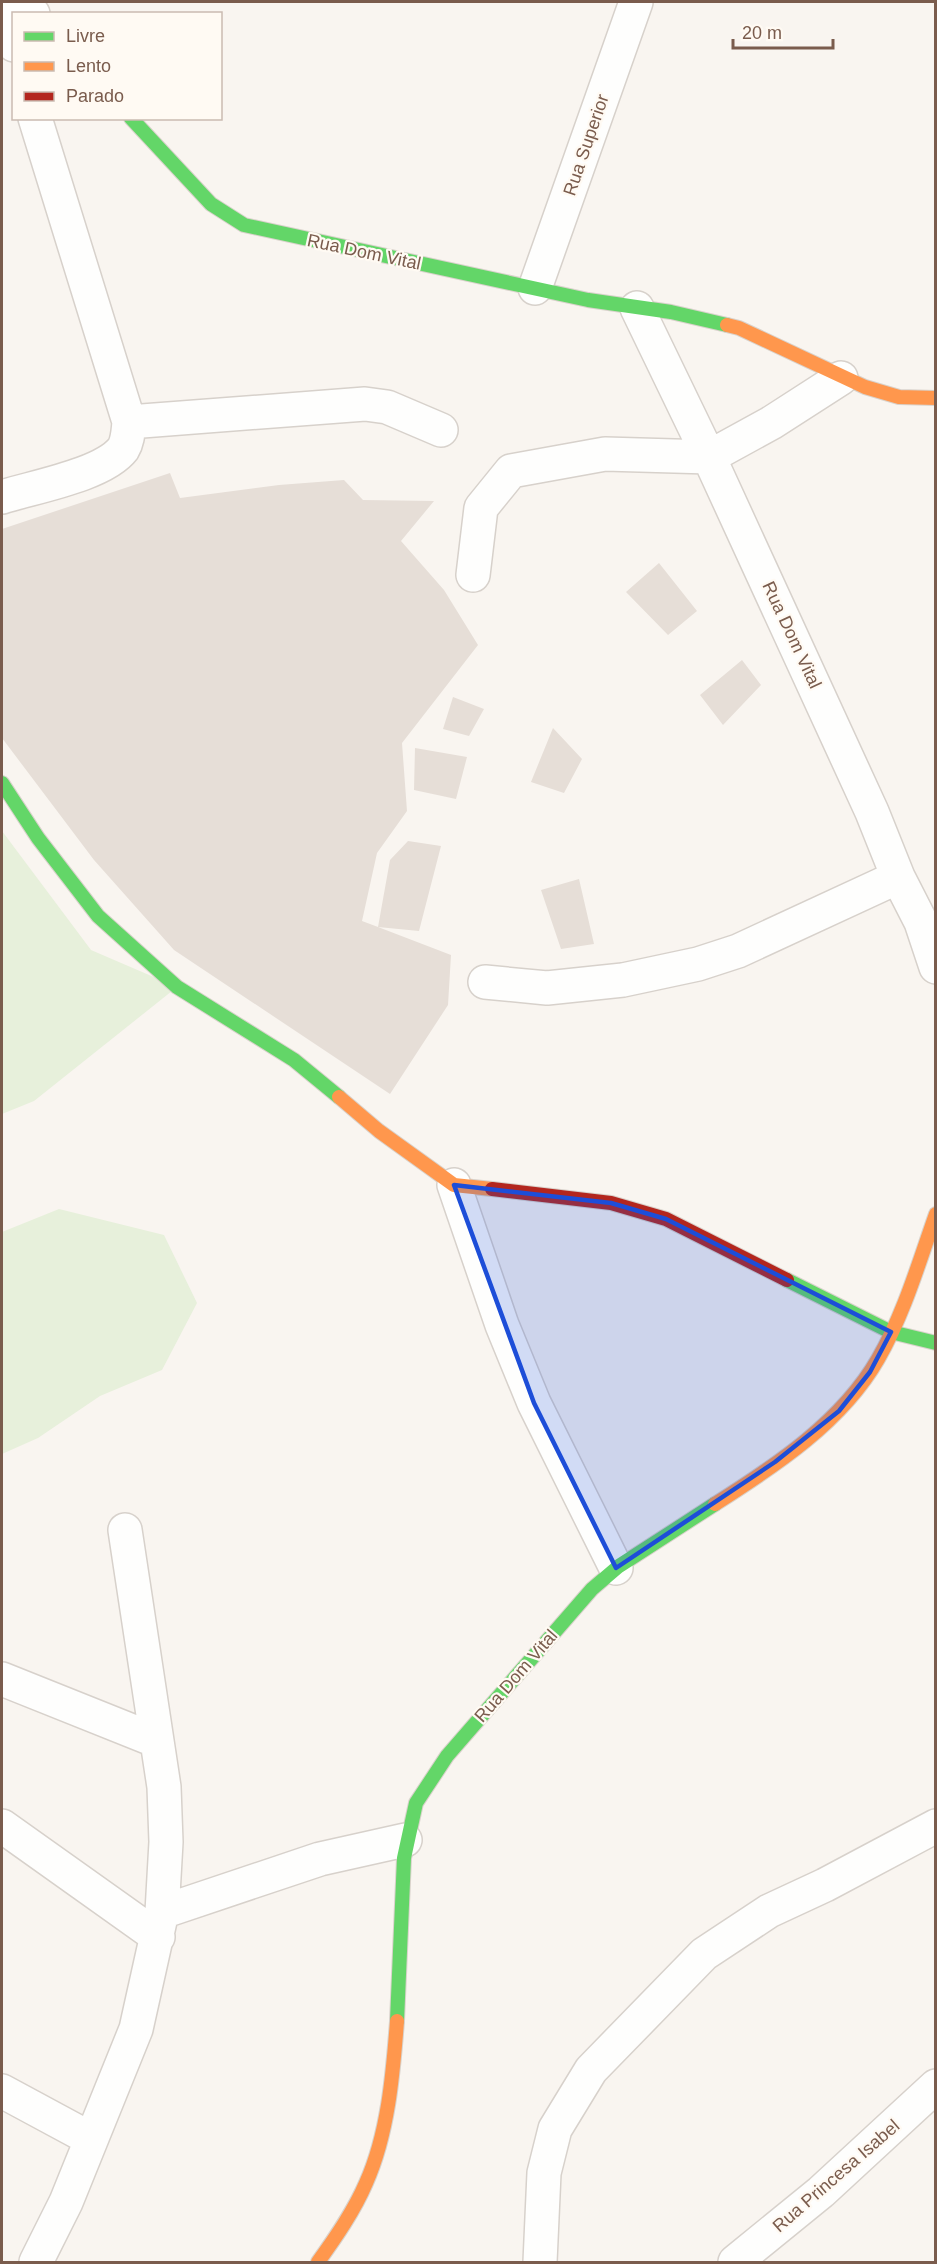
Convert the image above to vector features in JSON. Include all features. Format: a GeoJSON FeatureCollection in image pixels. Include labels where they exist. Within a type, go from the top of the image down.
{"type":"FeatureCollection","features":[{"type":"Feature","properties":{"kind":"street","name":"Rua Superior"},"geometry":{"type":"LineString","coordinates":[[535,288],[636,2]]}},
{"type":"Feature","properties":{"kind":"street"},"geometry":{"type":"LineString","coordinates":[[2,497],[96,468],[122,450],[126,443],[129,422],[36,120]]}},
{"type":"Feature","properties":{"kind":"street","name":"Rua Dom Vital"},"geometry":{"type":"LineString","coordinates":[[133,120],[211,204],[244,225],[535,288],[637,308],[671,312],[739,328],[841,378],[898,397],[936,398]]}},
{"type":"Feature","properties":{"kind":"street","name":"Rua Dom Vital"},"geometry":{"type":"LineString","coordinates":[[637,308],[710,457],[872,812],[898,877],[921,922],[936,967]]}},
{"type":"Feature","properties":{"kind":"street"},"geometry":{"type":"LineString","coordinates":[[473,575],[481,508],[511,471],[605,454],[710,457],[771,423],[841,378]]}},
{"type":"Feature","properties":{"kind":"street"},"geometry":{"type":"LineString","coordinates":[[129,422],[365,404],[387,407],[441,430]]}},
{"type":"Feature","properties":{"kind":"street"},"geometry":{"type":"LineString","coordinates":[[2,783],[38,838],[98,916],[177,987],[294,1059],[379,1131],[454,1185],[611,1203],[666,1219],[891,1332],[936,1343]]}},
{"type":"Feature","properties":{"kind":"street"},"geometry":{"type":"LineString","coordinates":[[485,982],[547,988],[622,980],[698,964],[738,951],[898,877]]}},
{"type":"Feature","properties":{"kind":"street"},"geometry":{"type":"LineString","coordinates":[[454,1185],[502,1325],[534,1403],[616,1568]]}},
{"type":"Feature","properties":{"kind":"street","name":"Rua Dom Vital"},"geometry":{"type":"LineString","coordinates":[[318,2262],[369,2177],[388,2099],[399,2006],[405,1840],[422,1790],[461,1737],[523,1672],[568,1615],[616,1568],[775,1462],[839,1411],[870,1372],[891,1332],[936,1214]]}},
{"type":"Feature","properties":{"kind":"street"},"geometry":{"type":"LineString","coordinates":[[36,2262],[66,2202],[111,2096],[136,2029],[160,1925],[165,1820],[164,1787],[126,1530]]}},
{"type":"Feature","properties":{"kind":"street"},"geometry":{"type":"LineString","coordinates":[[2,1679],[157,1741]]}},
{"type":"Feature","properties":{"kind":"street"},"geometry":{"type":"LineString","coordinates":[[2,1826],[160,1925]]}},
{"type":"Feature","properties":{"kind":"street"},"geometry":{"type":"LineString","coordinates":[[540,2262],[544,2173],[555,2129],[591,2070],[704,1954],[769,1911],[825,1885],[936,1826]]}},
{"type":"Feature","properties":{"kind":"street"},"geometry":{"type":"LineString","coordinates":[[160,1925],[320,1859],[405,1840]]}},
{"type":"Feature","properties":{"kind":"street","name":"Rua Princesa Isabel"},"geometry":{"type":"LineString","coordinates":[[735,2262],[821,2192],[936,2086]]}},
{"type":"Feature","properties":{"kind":"street"},"geometry":{"type":"LineString","coordinates":[[2,2091],[91,2139]]}},
{"type":"Feature","properties":{"kind":"highlighted area"},"geometry":{"type":"Polygon","coordinates":[[[454,1185],[611,1203],[666,1219],[891,1332],[870,1372],[839,1411],[775,1462],[616,1568],[534,1403],[454,1185]]]}},
{"type":"Feature","properties":{"kind":"green space"},"geometry":{"type":"Polygon","coordinates":[[[2,831],[91,950],[177,987],[34,1101],[2,1114],[2,831]]]}},
{"type":"Feature","properties":{"kind":"green space"},"geometry":{"type":"Polygon","coordinates":[[[59,1209],[164,1235],[197,1303],[162,1370],[100,1396],[38,1438],[2,1454],[2,1232],[59,1209]]]}},
{"type":"Feature","properties":{"kind":"building"},"geometry":{"type":"Polygon","coordinates":[[[170,473],[180,498],[279,485],[344,480],[363,500],[434,501],[401,541],[444,590],[478,645],[402,743],[407,811],[377,853],[362,921],[451,955],[448,1005],[390,1094],[174,950],[94,860],[2,738],[2,529],[170,473]]]}},
{"type":"Feature","properties":{"kind":"building"},"geometry":{"type":"Polygon","coordinates":[[[659,563],[697,611],[668,635],[626,592],[659,563]]]}},
{"type":"Feature","properties":{"kind":"building"},"geometry":{"type":"Polygon","coordinates":[[[742,660],[761,685],[723,725],[700,695],[742,660]]]}},
{"type":"Feature","properties":{"kind":"building"},"geometry":{"type":"Polygon","coordinates":[[[453,697],[484,709],[469,736],[443,729],[453,697]]]}},
{"type":"Feature","properties":{"kind":"building"},"geometry":{"type":"Polygon","coordinates":[[[553,728],[582,759],[564,793],[531,782],[553,728]]]}},
{"type":"Feature","properties":{"kind":"building"},"geometry":{"type":"Polygon","coordinates":[[[415,748],[467,757],[456,799],[414,790],[415,748]]]}},
{"type":"Feature","properties":{"kind":"building"},"geometry":{"type":"Polygon","coordinates":[[[408,841],[441,846],[419,931],[378,927],[390,860],[408,841]]]}},
{"type":"Feature","properties":{"kind":"building"},"geometry":{"type":"Polygon","coordinates":[[[579,879],[594,944],[561,949],[541,890],[579,879]]]}},
{"type":"Feature","properties":{"kind":"traffic: fast"},"geometry":{"type":"LineString","coordinates":[[133,120],[211,204],[244,225],[588,300],[671,312],[727,325]]}},
{"type":"Feature","properties":{"kind":"traffic: fast"},"geometry":{"type":"LineString","coordinates":[[2,783],[38,838],[98,916],[177,987],[294,1060],[339,1097]]}},
{"type":"Feature","properties":{"kind":"traffic: fast"},"geometry":{"type":"LineString","coordinates":[[787,1280],[891,1332],[936,1343]]}},
{"type":"Feature","properties":{"kind":"traffic: fast"},"geometry":{"type":"LineString","coordinates":[[397,2021],[404,1858],[416,1803],[447,1756],[592,1589],[619,1566],[715,1504]]}},
{"type":"Feature","properties":{"kind":"traffic: slow"},"geometry":{"type":"LineString","coordinates":[[727,325],[739,328],[865,387],[899,397],[936,398]]}},
{"type":"Feature","properties":{"kind":"traffic: slow"},"geometry":{"type":"LineString","coordinates":[[339,1097],[379,1131],[454,1185],[492,1189]]}},
{"type":"Feature","properties":{"kind":"traffic: slow"},"geometry":{"type":"LineString","coordinates":[[715,1504],[806,1441],[846,1403],[863,1382],[896,1324],[936,1214]]}},
{"type":"Feature","properties":{"kind":"traffic: slow"},"geometry":{"type":"LineString","coordinates":[[318,2262],[350,2214],[361,2193],[380,2144],[394,2062],[397,2021]]}},
{"type":"Feature","properties":{"kind":"traffic: jam"},"geometry":{"type":"LineString","coordinates":[[492,1189],[611,1203],[666,1219],[787,1280]]}}]}
